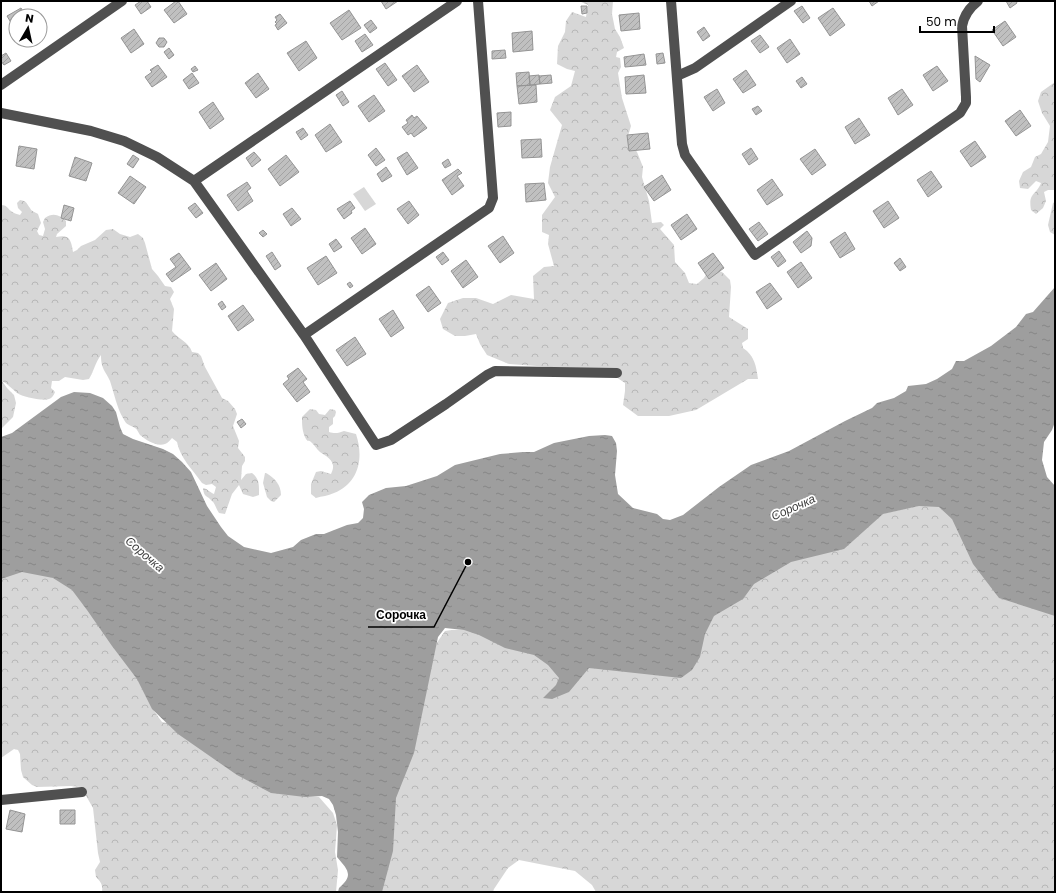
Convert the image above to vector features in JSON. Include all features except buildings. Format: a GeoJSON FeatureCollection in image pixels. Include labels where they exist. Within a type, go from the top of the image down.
{"type":"FeatureCollection","features":[{"type":"Feature","properties":{"kind":"street"},"geometry":{"type":"LineString","coordinates":[[1,85],[122,1]]}},
{"type":"Feature","properties":{"kind":"street"},"geometry":{"type":"LineString","coordinates":[[194,181],[457,1]]}},
{"type":"Feature","properties":{"kind":"street"},"geometry":{"type":"LineString","coordinates":[[304,335],[488,208],[491,204],[493,198],[478,1]]}},
{"type":"Feature","properties":{"kind":"street"},"geometry":{"type":"LineString","coordinates":[[671,1],[682,144],[685,155],[755,255],[960,113],[966,103],[962,26],[963,18],[968,10],[978,1]]}},
{"type":"Feature","properties":{"kind":"street"},"geometry":{"type":"LineString","coordinates":[[677,76],[695,68],[791,1]]}},
{"type":"Feature","properties":{"kind":"street"},"geometry":{"type":"LineString","coordinates":[[1,113],[91,131],[124,141],[157,156],[194,181],[304,335],[376,445],[391,440],[487,375],[495,372],[617,374]]}},
{"type":"Feature","properties":{"kind":"street"},"geometry":{"type":"LineString","coordinates":[[1,800],[82,792]]}},
{"type":"Feature","properties":{"kind":"green space"},"geometry":{"type":"Polygon","coordinates":[[[579,1],[613,1],[612,14],[615,29],[624,48],[617,52],[616,57],[620,58],[621,67],[618,73],[622,98],[631,126],[628,136],[643,167],[642,177],[649,201],[652,223],[661,222],[664,225],[660,229],[674,245],[675,262],[685,273],[689,283],[697,284],[704,278],[708,271],[715,270],[722,272],[730,280],[729,317],[748,329],[748,339],[742,343],[743,348],[750,354],[756,366],[758,379],[748,379],[696,410],[669,416],[638,416],[623,405],[625,383],[607,371],[509,364],[487,355],[476,334],[455,336],[443,329],[440,319],[448,303],[463,298],[476,298],[493,304],[511,295],[534,299],[533,276],[544,267],[554,266],[548,244],[549,235],[542,232],[542,215],[555,197],[548,183],[550,167],[562,125],[550,110],[555,97],[571,86],[575,71],[557,64],[558,46],[565,32],[566,21],[572,12],[586,17],[588,5],[579,1]]]}},
{"type":"Feature","properties":{"kind":"green space"},"geometry":{"type":"Polygon","coordinates":[[[1055,82],[1055,195],[1054,190],[1044,192],[1046,201],[1043,208],[1036,214],[1031,210],[1030,204],[1032,197],[1041,183],[1036,181],[1028,189],[1020,188],[1019,181],[1023,172],[1031,167],[1035,157],[1041,154],[1048,142],[1050,126],[1042,113],[1038,101],[1041,92],[1055,82]]]}},
{"type":"Feature","properties":{"kind":"green space"},"geometry":{"type":"Polygon","coordinates":[[[364,187],[376,204],[365,211],[353,194],[364,187]]]}},
{"type":"Feature","properties":{"kind":"green space"},"geometry":{"type":"Polygon","coordinates":[[[20,200],[25,202],[31,210],[38,214],[41,223],[37,231],[39,235],[43,236],[45,229],[43,222],[48,216],[56,215],[66,221],[66,226],[57,234],[56,237],[67,237],[70,241],[73,252],[81,246],[95,240],[106,230],[113,229],[120,234],[130,237],[138,234],[143,238],[152,269],[165,286],[171,287],[174,292],[170,299],[174,309],[172,331],[186,343],[192,352],[198,353],[201,356],[205,367],[222,398],[228,401],[235,409],[237,414],[233,426],[239,441],[238,448],[245,457],[245,461],[242,466],[241,480],[246,474],[252,473],[255,475],[258,480],[259,495],[253,497],[243,494],[239,485],[232,494],[225,514],[219,513],[213,502],[205,495],[203,491],[203,488],[214,494],[216,487],[212,484],[206,485],[202,483],[184,459],[177,442],[172,438],[165,444],[159,445],[145,439],[140,435],[136,428],[126,422],[119,410],[110,381],[101,360],[101,355],[89,379],[83,380],[65,377],[59,381],[52,381],[51,388],[55,392],[49,399],[37,399],[23,396],[2,381],[14,395],[16,403],[13,417],[1,429],[1,205],[6,206],[13,212],[20,215],[22,212],[18,208],[17,203],[20,200]]]}},
{"type":"Feature","properties":{"kind":"green space"},"geometry":{"type":"Polygon","coordinates":[[[1055,202],[1055,235],[1050,232],[1048,225],[1053,203],[1055,202]]]}},
{"type":"Feature","properties":{"kind":"green space"},"geometry":{"type":"Polygon","coordinates":[[[310,409],[316,410],[319,414],[325,415],[330,409],[335,410],[336,412],[333,418],[333,424],[329,427],[329,432],[337,433],[344,431],[356,434],[359,452],[357,469],[349,483],[342,489],[330,495],[316,498],[311,494],[311,484],[316,472],[321,471],[331,474],[333,470],[333,463],[319,451],[314,444],[306,439],[302,428],[302,417],[310,409]]]}},
{"type":"Feature","properties":{"kind":"green space"},"geometry":{"type":"Polygon","coordinates":[[[265,473],[275,480],[280,488],[281,495],[274,502],[267,497],[263,483],[265,473]]]}},
{"type":"Feature","properties":{"kind":"green space"},"geometry":{"type":"Polygon","coordinates":[[[941,501],[1055,610],[1055,892],[596,892],[592,885],[575,871],[519,860],[508,868],[493,892],[376,892],[392,800],[429,654],[445,631],[461,630],[494,636],[527,650],[571,673],[700,613],[867,517],[941,501]]]}},
{"type":"Feature","properties":{"kind":"green space"},"geometry":{"type":"Polygon","coordinates":[[[34,569],[76,588],[152,698],[154,711],[162,722],[172,724],[306,796],[319,797],[333,813],[337,825],[335,852],[338,870],[336,892],[102,892],[102,885],[96,877],[95,870],[100,862],[93,808],[81,787],[37,787],[32,785],[23,777],[20,754],[18,750],[14,749],[1,758],[1,579],[14,571],[34,569]]]}},
{"type":"Feature","properties":{"kind":"water"},"geometry":{"type":"Polygon","coordinates":[[[1055,287],[1055,422],[1052,430],[1044,442],[1042,460],[1047,477],[1055,486],[1055,616],[999,598],[973,564],[952,519],[939,507],[919,506],[883,514],[844,549],[791,562],[754,584],[743,599],[714,616],[705,634],[700,657],[692,670],[681,678],[589,668],[569,692],[552,699],[543,698],[556,685],[559,678],[548,665],[534,655],[505,648],[479,635],[464,630],[445,628],[438,637],[414,753],[396,798],[393,851],[382,892],[338,892],[339,888],[347,880],[348,872],[337,857],[338,832],[336,815],[333,805],[329,799],[322,796],[305,797],[271,793],[237,775],[178,734],[152,709],[137,679],[72,590],[53,578],[22,572],[1,579],[1,437],[12,433],[61,397],[74,392],[90,393],[103,398],[116,412],[123,434],[173,454],[191,472],[207,506],[228,536],[244,547],[271,553],[293,547],[301,540],[316,534],[324,534],[347,525],[358,523],[363,518],[364,509],[362,502],[369,495],[386,488],[406,486],[437,476],[455,465],[500,454],[534,452],[554,443],[589,436],[612,436],[616,443],[617,451],[615,475],[618,494],[633,508],[657,514],[663,519],[670,520],[683,515],[719,487],[751,465],[789,451],[872,408],[877,403],[894,398],[906,391],[908,386],[926,384],[937,379],[952,369],[956,361],[964,361],[991,346],[1016,327],[1026,314],[1033,312],[1055,287]]]}},
{"type":"Feature","properties":{"kind":"place","name":"Сорочка"},"geometry":{"type":"Point","coordinates":[468,562]}}]}
